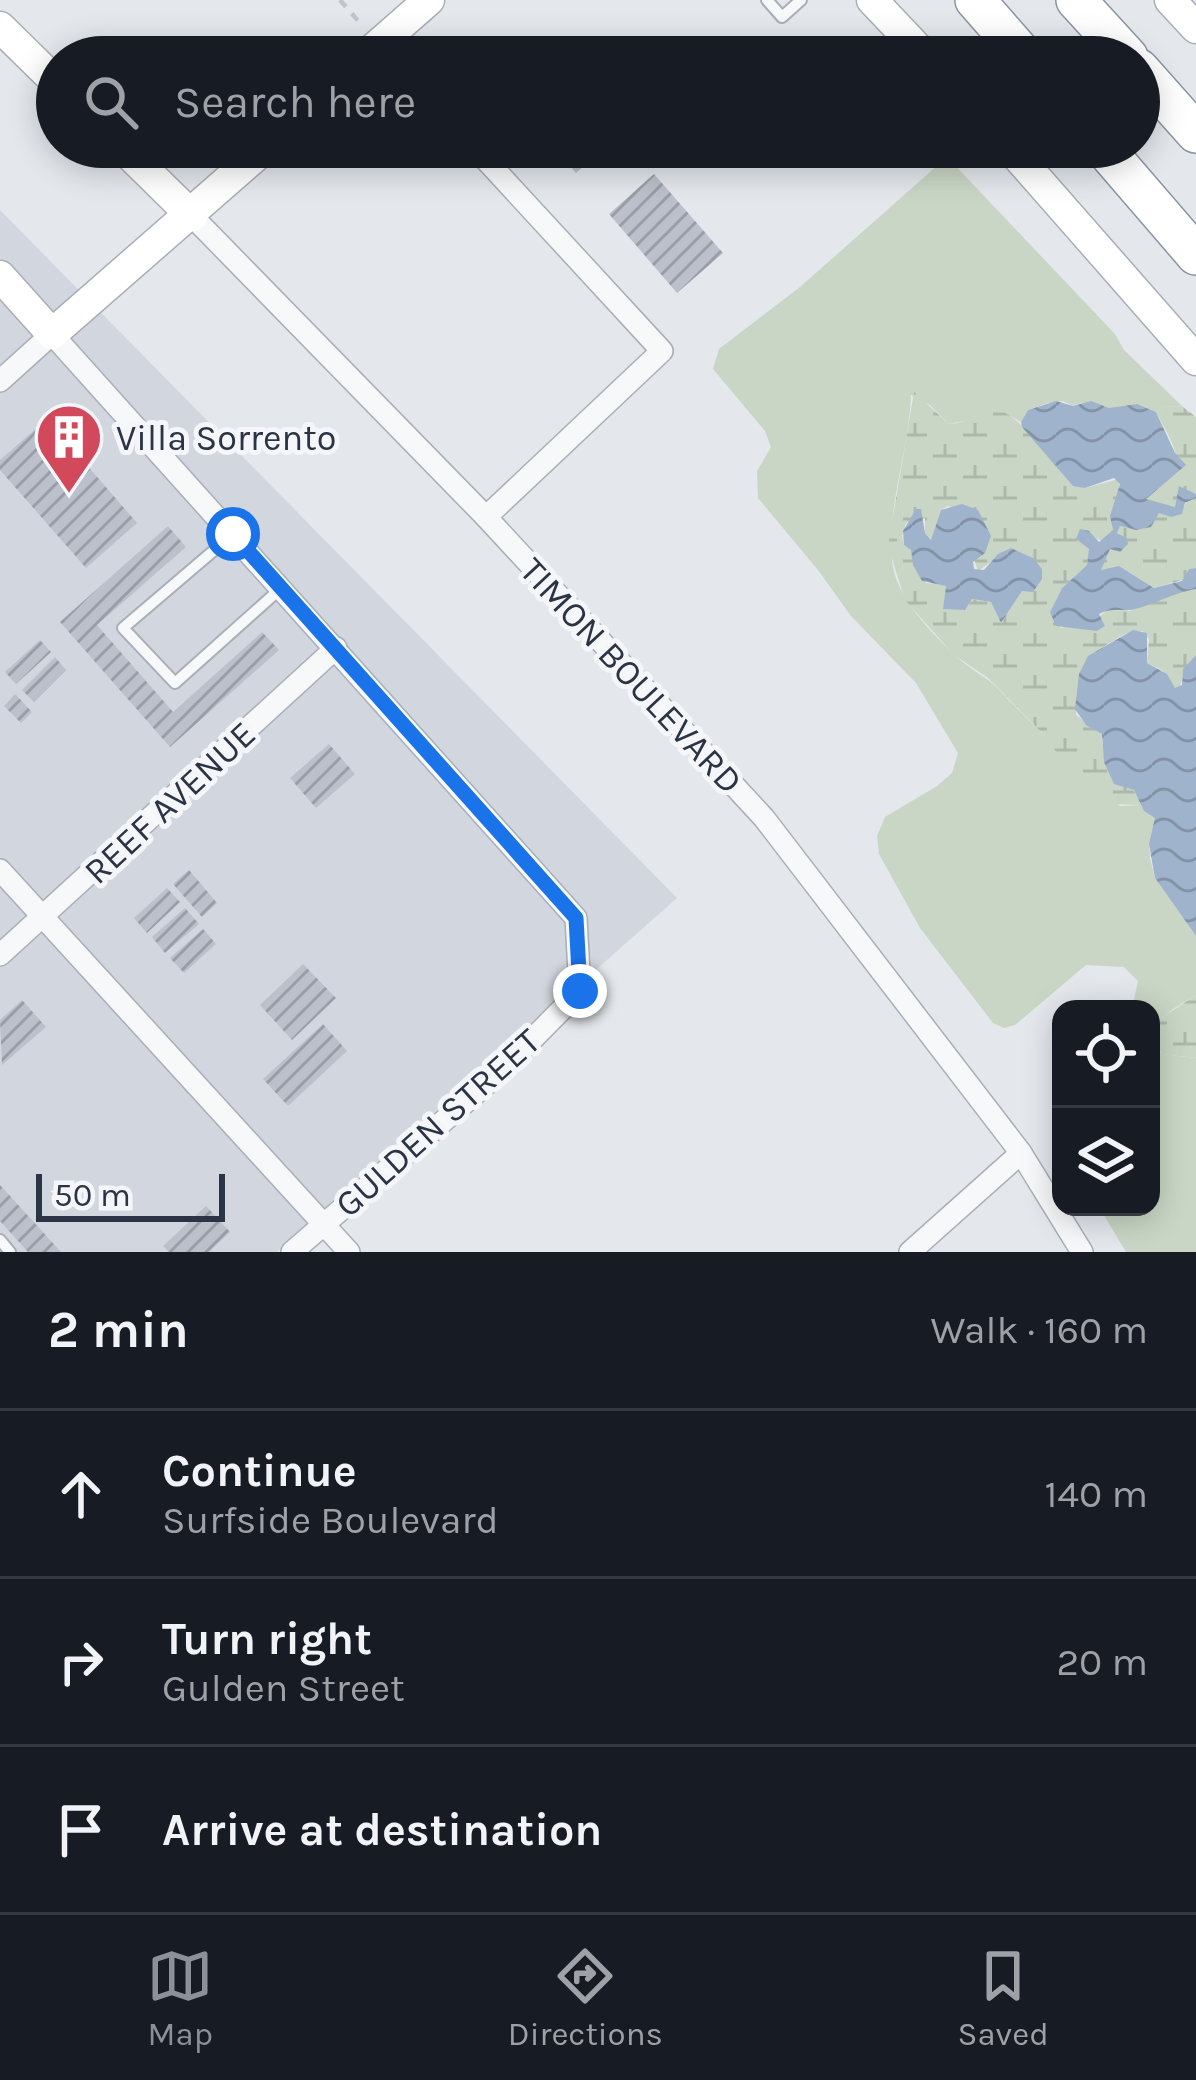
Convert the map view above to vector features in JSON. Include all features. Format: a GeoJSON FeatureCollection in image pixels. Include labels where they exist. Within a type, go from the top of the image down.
{"type":"FeatureCollection","features":[{"type":"Feature","properties":{"kind":"highway"},"geometry":{"type":"LineString","coordinates":[[975,0],[1007,36]]}},
{"type":"Feature","properties":{"kind":"highway"},"geometry":{"type":"LineString","coordinates":[[1076,0],[1109,36]]}},
{"type":"Feature","properties":{"kind":"highway"},"geometry":{"type":"LineString","coordinates":[[1160,93],[1196,133]]}},
{"type":"Feature","properties":{"kind":"highway"},"geometry":{"type":"LineString","coordinates":[[1121,168],[1196,255]]}},
{"type":"Feature","properties":{"kind":"street"},"geometry":{"type":"LineString","coordinates":[[394,36],[429,0]]}},
{"type":"Feature","properties":{"kind":"street"},"geometry":{"type":"LineString","coordinates":[[872,0],[906,36]]}},
{"type":"Feature","properties":{"kind":"street"},"geometry":{"type":"LineString","coordinates":[[1170,0],[1196,28]]}},
{"type":"Feature","properties":{"kind":"street"},"geometry":{"type":"LineString","coordinates":[[0,27],[36,62]]}},
{"type":"Feature","properties":{"kind":"street","name":"TIMON BOULEVARD"},"geometry":{"type":"LineString","coordinates":[[143,168],[486,517],[764,818],[1021,1154],[1082,1252]]}},
{"type":"Feature","properties":{"kind":"street"},"geometry":{"type":"LineString","coordinates":[[0,381],[243,168]]}},
{"type":"Feature","properties":{"kind":"street"},"geometry":{"type":"LineString","coordinates":[[486,517],[662,350],[493,168]]}},
{"type":"Feature","properties":{"kind":"street"},"geometry":{"type":"LineString","coordinates":[[1027,168],[1196,360]]}},
{"type":"Feature","properties":{"kind":"street"},"geometry":{"type":"LineString","coordinates":[[1,279],[336,648]]}},
{"type":"Feature","properties":{"kind":"street","name":"REEF AVENUE"},"geometry":{"type":"LineString","coordinates":[[0,956],[336,648]]}},
{"type":"Feature","properties":{"kind":"street","name":"GULDEN STREET"},"geometry":{"type":"LineString","coordinates":[[292,1252],[498,1075],[580,991],[576,918],[336,648]]}},
{"type":"Feature","properties":{"kind":"street"},"geometry":{"type":"LineString","coordinates":[[0,870],[350,1252]]}},
{"type":"Feature","properties":{"kind":"street"},"geometry":{"type":"LineString","coordinates":[[910,1252],[1021,1154]]}},
{"type":"Feature","properties":{"kind":"lane"},"geometry":{"type":"LineString","coordinates":[[767,0],[782,17],[801,0]]}},
{"type":"Feature","properties":{"kind":"lane"},"geometry":{"type":"LineString","coordinates":[[233,534],[123,628],[175,683],[282,588]]}},
{"type":"Feature","properties":{"kind":"lane"},"geometry":{"type":"LineString","coordinates":[[0,1240],[10,1252]]}},
{"type":"Feature","properties":{"kind":"shaded area"},"geometry":{"type":"Polygon","coordinates":[[[0,210],[677,898],[277,1252],[0,1252],[0,210]]]}},
{"type":"Feature","properties":{"kind":"green space"},"geometry":{"type":"Polygon","coordinates":[[[935,168],[957,168],[1115,334],[1124,350],[1183,407],[1165,406],[1156,412],[1090,403],[1073,406],[1063,401],[1028,410],[1021,422],[1003,412],[949,424],[911,395],[891,539],[900,587],[936,636],[1120,806],[1141,805],[1156,818],[1149,844],[1155,878],[1196,936],[1196,995],[1160,1020],[1160,1000],[1134,1000],[1138,981],[1124,967],[1086,965],[1015,1025],[1004,1028],[993,1023],[920,928],[879,854],[877,836],[885,817],[952,773],[958,753],[916,683],[851,616],[758,498],[757,471],[771,447],[765,431],[713,369],[719,349],[800,287],[935,168]]]}},
{"type":"Feature","properties":{"kind":"green space"},"geometry":{"type":"Polygon","coordinates":[[[914,392],[949,424],[988,411],[1004,412],[1085,488],[1119,479],[1113,530],[1103,541],[1092,537],[1087,565],[1062,588],[1050,612],[1061,628],[1098,618],[1107,610],[1130,611],[1173,592],[1196,589],[1196,655],[1184,669],[1180,688],[1147,663],[1149,639],[1143,631],[1123,635],[1096,652],[1081,674],[1076,715],[1102,734],[1107,764],[1131,787],[1141,805],[1111,804],[1077,779],[1042,733],[988,678],[954,655],[905,600],[888,546],[914,392]],[[957,509],[941,510],[932,540],[925,533],[925,518],[906,523],[904,545],[911,549],[926,583],[946,585],[953,609],[965,610],[972,599],[991,602],[1001,623],[1026,591],[1033,558],[1011,548],[978,571],[957,509]]]}},
{"type":"Feature","properties":{"kind":"green space"},"geometry":{"type":"Polygon","coordinates":[[[1165,406],[1183,407],[1196,417],[1196,494],[1185,491],[1175,507],[1146,499],[1168,477],[1176,460],[1156,412],[1165,406]]]}},
{"type":"Feature","properties":{"kind":"green space"},"geometry":{"type":"Polygon","coordinates":[[[1196,498],[1196,568],[1189,569],[1186,579],[1154,588],[1124,569],[1100,570],[1110,549],[1120,552],[1120,526],[1136,530],[1159,513],[1181,514],[1186,503],[1196,498]]]}},
{"type":"Feature","properties":{"kind":"green space"},"geometry":{"type":"Polygon","coordinates":[[[1196,995],[1196,1058],[1162,1054],[1160,1019],[1196,995]]]}},
{"type":"Feature","properties":{"kind":"green space"},"geometry":{"type":"Polygon","coordinates":[[[1160,1051],[1196,1058],[1196,1252],[1126,1252],[1104,1216],[1160,1216],[1160,1051]]]}},
{"type":"Feature","properties":{"kind":"water"},"geometry":{"type":"Polygon","coordinates":[[[1056,401],[1073,406],[1091,401],[1109,408],[1137,404],[1156,412],[1175,453],[1186,465],[1146,499],[1175,507],[1179,486],[1196,498],[1185,503],[1182,514],[1159,513],[1151,527],[1120,526],[1117,533],[1128,544],[1120,552],[1110,549],[1101,570],[1119,566],[1154,588],[1182,581],[1189,569],[1196,568],[1196,589],[1136,609],[1099,614],[1105,626],[1097,631],[1056,626],[1050,612],[1062,588],[1087,565],[1089,549],[1076,539],[1080,529],[1099,542],[1113,530],[1110,516],[1120,484],[1114,478],[1085,488],[1073,486],[1022,427],[1028,410],[1056,401]]]}},
{"type":"Feature","properties":{"kind":"water"},"geometry":{"type":"Polygon","coordinates":[[[962,504],[978,510],[991,536],[985,553],[973,562],[974,569],[984,570],[1011,548],[1033,558],[1042,569],[1042,579],[1033,592],[1022,591],[1001,623],[991,602],[972,599],[965,610],[943,609],[946,586],[922,581],[911,550],[904,545],[903,531],[916,509],[921,509],[931,540],[941,510],[962,504]]]}},
{"type":"Feature","properties":{"kind":"water"},"geometry":{"type":"Polygon","coordinates":[[[1133,630],[1147,633],[1147,663],[1167,674],[1175,688],[1182,685],[1183,669],[1196,655],[1196,936],[1155,878],[1149,844],[1155,818],[1144,811],[1134,790],[1114,784],[1104,762],[1102,734],[1086,725],[1075,709],[1079,674],[1088,656],[1133,630]]]}},
{"type":"Feature","properties":{"kind":"building"},"geometry":{"type":"Polygon","coordinates":[[[654,174],[723,253],[677,293],[609,214],[654,174]]]}},
{"type":"Feature","properties":{"kind":"building","name":"Villa Sorrento"},"geometry":{"type":"Polygon","coordinates":[[[47,419],[137,523],[86,568],[0,470],[0,460],[47,419]]]}},
{"type":"Feature","properties":{"kind":"building"},"geometry":{"type":"Polygon","coordinates":[[[168,526],[186,547],[97,625],[173,712],[262,632],[279,650],[170,747],[60,622],[168,526]]]}},
{"type":"Feature","properties":{"kind":"building"},"geometry":{"type":"Polygon","coordinates":[[[40,640],[51,652],[16,684],[5,672],[40,640]]]}},
{"type":"Feature","properties":{"kind":"building"},"geometry":{"type":"Polygon","coordinates":[[[55,657],[66,670],[34,702],[22,690],[55,657]]]}},
{"type":"Feature","properties":{"kind":"building"},"geometry":{"type":"Polygon","coordinates":[[[15,694],[32,712],[21,723],[4,706],[15,694]]]}},
{"type":"Feature","properties":{"kind":"building"},"geometry":{"type":"Polygon","coordinates":[[[329,744],[355,774],[316,808],[290,778],[329,744]]]}},
{"type":"Feature","properties":{"kind":"building"},"geometry":{"type":"Polygon","coordinates":[[[189,870],[217,903],[202,917],[173,884],[189,870]]]}},
{"type":"Feature","properties":{"kind":"building"},"geometry":{"type":"Polygon","coordinates":[[[167,888],[180,902],[147,933],[134,918],[167,888]]]}},
{"type":"Feature","properties":{"kind":"building"},"geometry":{"type":"Polygon","coordinates":[[[185,908],[199,924],[165,953],[152,937],[185,908]]]}},
{"type":"Feature","properties":{"kind":"building"},"geometry":{"type":"Polygon","coordinates":[[[203,929],[216,944],[184,973],[170,958],[203,929]]]}},
{"type":"Feature","properties":{"kind":"building"},"geometry":{"type":"Polygon","coordinates":[[[303,964],[336,998],[292,1040],[260,1005],[303,964]]]}},
{"type":"Feature","properties":{"kind":"building"},"geometry":{"type":"Polygon","coordinates":[[[22,1000],[46,1027],[2,1065],[0,1020],[22,1000]]]}},
{"type":"Feature","properties":{"kind":"building"},"geometry":{"type":"Polygon","coordinates":[[[323,1024],[347,1051],[288,1106],[263,1079],[323,1024]]]}},
{"type":"Feature","properties":{"kind":"building"},"geometry":{"type":"Polygon","coordinates":[[[0,1185],[61,1252],[28,1252],[0,1221],[0,1185]]]}},
{"type":"Feature","properties":{"kind":"building"},"geometry":{"type":"Polygon","coordinates":[[[206,1206],[230,1232],[209,1252],[169,1252],[163,1246],[206,1206]]]}},
{"type":"Feature","properties":{"kind":"place","name":"Villa Sorrento"},"geometry":{"type":"Point","coordinates":[69,496]}},
{"type":"Feature","properties":{"kind":"route"},"geometry":{"type":"LineString","coordinates":[[233,534],[576,918],[580,991]]}}]}
